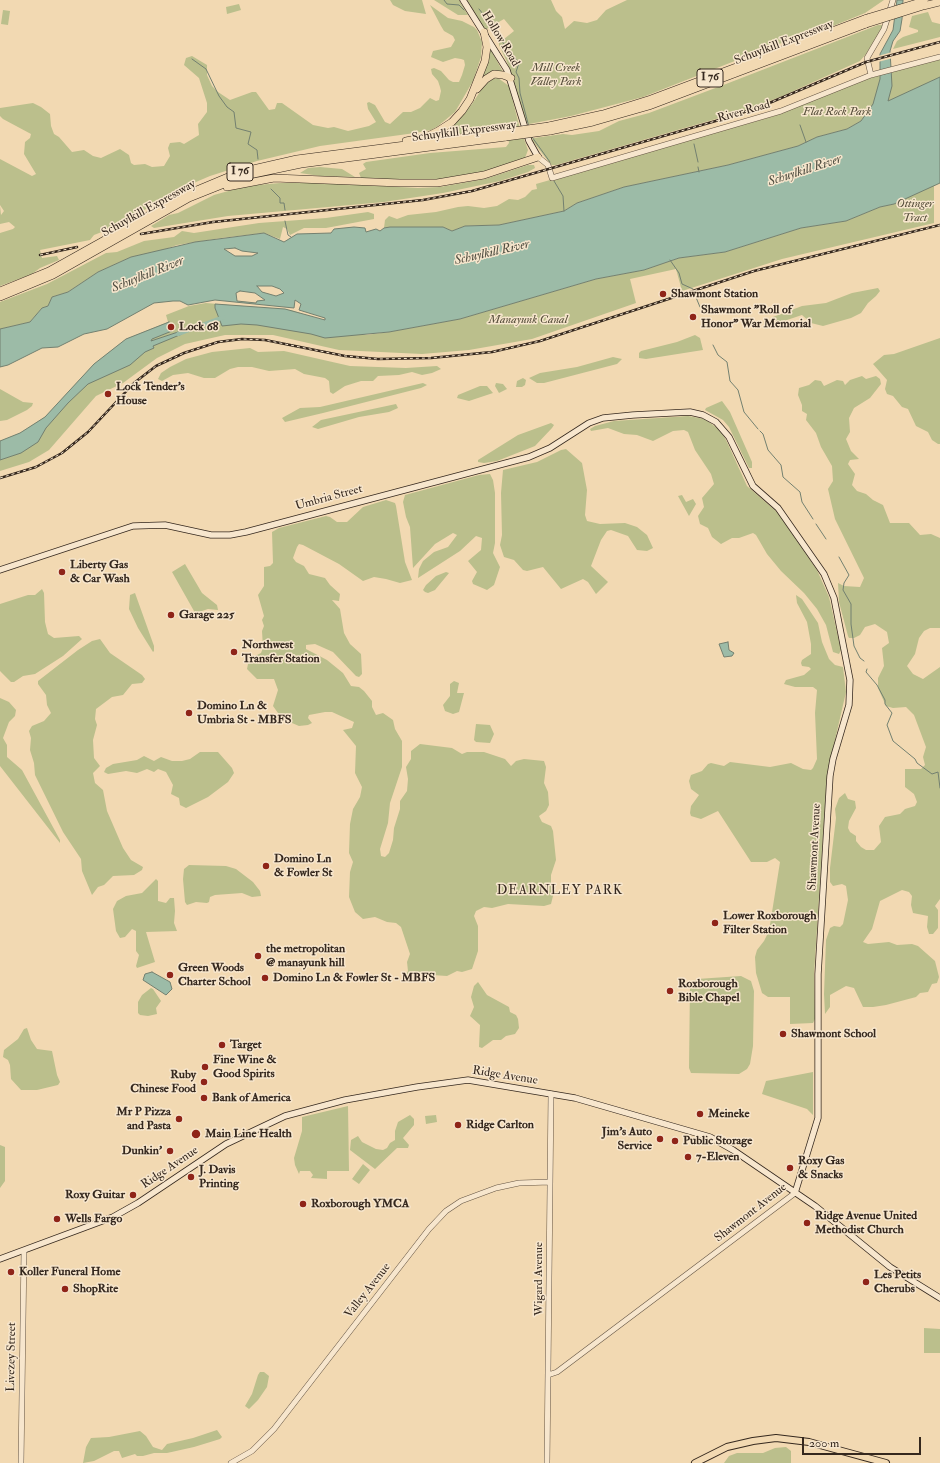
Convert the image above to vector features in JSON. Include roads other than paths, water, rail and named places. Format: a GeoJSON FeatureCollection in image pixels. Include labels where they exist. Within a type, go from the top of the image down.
{"type":"FeatureCollection","features":[{"type":"Feature","properties":{"kind":"highway","name":"Schuylkill Expressway"},"geometry":{"type":"LineString","coordinates":[[0,297],[53,275],[203,192],[244,176],[287,166],[550,128],[652,99],[867,21],[924,2],[940,2]]}},
{"type":"Feature","properties":{"kind":"highway"},"geometry":{"type":"LineString","coordinates":[[470,99],[485,61],[486,47],[484,32]]}},
{"type":"Feature","properties":{"kind":"highway"},"geometry":{"type":"LineString","coordinates":[[351,152],[433,134],[452,122],[490,76],[498,74],[510,78]]}},
{"type":"Feature","properties":{"kind":"highway","name":"Schuylkill Expressway"},"geometry":{"type":"LineString","coordinates":[[0,291],[56,268],[178,198],[212,182],[247,170],[275,163],[351,152],[506,135]]}},
{"type":"Feature","properties":{"kind":"highway"},"geometry":{"type":"LineString","coordinates":[[203,192],[242,183],[274,178],[400,183],[441,183],[490,173],[538,157]]}},
{"type":"Feature","properties":{"kind":"main road","name":"Hollow Road"},"geometry":{"type":"LineString","coordinates":[[463,0],[503,61],[510,78],[529,141],[538,157]]}},
{"type":"Feature","properties":{"kind":"main road","name":"Umbria Street"},"geometry":{"type":"LineString","coordinates":[[0,570],[133,526],[160,525],[211,535],[230,535],[246,532],[529,457],[547,450],[579,428],[599,419],[614,416],[694,413],[706,416],[716,422],[729,437],[752,486],[773,502]]}},
{"type":"Feature","properties":{"kind":"main road","name":"Shawmont Avenue"},"geometry":{"type":"LineString","coordinates":[[773,502],[801,540],[829,583],[835,604],[850,684],[849,705],[833,758],[830,776],[818,974],[818,1118],[795,1193]]}},
{"type":"Feature","properties":{"kind":"main road","name":"Ridge Avenue"},"geometry":{"type":"LineString","coordinates":[[0,1259],[91,1226],[121,1213],[229,1142],[265,1124],[291,1114],[345,1100],[460,1080],[483,1082],[575,1098],[702,1134],[727,1146],[826,1214],[890,1267],[940,1298]]}},
{"type":"Feature","properties":{"kind":"main road"},"geometry":{"type":"LineString","coordinates":[[696,1463],[731,1446],[776,1438],[809,1442],[886,1463]]}},
{"type":"Feature","properties":{"kind":"street"},"geometry":{"type":"LineString","coordinates":[[871,75],[867,58],[884,29],[893,0]]}},
{"type":"Feature","properties":{"kind":"street","name":"River Road"},"geometry":{"type":"LineString","coordinates":[[552,178],[781,111],[876,73],[940,57]]}},
{"type":"Feature","properties":{"kind":"street","name":"Hollow Road"},"geometry":{"type":"LineString","coordinates":[[538,157],[548,165],[552,178]]}},
{"type":"Feature","properties":{"kind":"street","name":"Wigard Avenue"},"geometry":{"type":"LineString","coordinates":[[547,1463],[551,1094]]}},
{"type":"Feature","properties":{"kind":"street","name":"Valley Avenue"},"geometry":{"type":"LineString","coordinates":[[231,1463],[252,1451],[276,1427],[429,1229],[446,1210],[460,1202],[496,1188],[519,1183],[550,1182]]}},
{"type":"Feature","properties":{"kind":"street","name":"Shawmont Avenue"},"geometry":{"type":"LineString","coordinates":[[548,1375],[557,1372],[795,1193]]}},
{"type":"Feature","properties":{"kind":"street","name":"Livezey Street"},"geometry":{"type":"LineString","coordinates":[[21,1463],[24,1251]]}},
{"type":"Feature","properties":{"kind":"water","name":"Schuylkill River"},"geometry":{"type":"Polygon","coordinates":[[[897,0],[903,0],[900,31],[893,41],[890,51],[892,86],[888,101],[940,77],[940,183],[894,204],[880,207],[846,221],[801,228],[725,252],[679,258],[644,270],[596,279],[460,319],[389,332],[325,338],[311,334],[257,325],[241,324],[222,326],[215,308],[215,304],[285,309],[325,320],[325,318],[299,310],[301,304],[295,300],[294,308],[215,300],[188,305],[180,301],[173,301],[154,303],[107,329],[84,334],[58,347],[42,348],[8,365],[0,367],[0,329],[30,322],[42,308],[48,306],[52,297],[68,292],[98,272],[131,257],[195,242],[264,233],[284,242],[297,234],[331,233],[334,229],[354,227],[365,228],[366,232],[376,229],[380,231],[384,228],[390,227],[443,227],[452,231],[465,226],[499,225],[564,211],[577,203],[624,187],[728,165],[798,146],[817,137],[847,129],[861,121],[873,104],[880,79],[880,54],[893,30],[897,0]],[[235,248],[224,249],[235,256],[252,256],[258,253],[242,251],[235,248]],[[257,286],[262,292],[276,296],[284,293],[280,289],[272,286],[257,286]],[[240,291],[236,293],[237,301],[256,303],[257,301],[265,300],[255,293],[240,291]]]}},
{"type":"Feature","properties":{"kind":"water"},"geometry":{"type":"Polygon","coordinates":[[[169,322],[172,331],[152,339],[151,341],[181,331],[182,334],[153,346],[154,348],[145,352],[130,365],[88,384],[68,403],[46,428],[38,442],[21,453],[0,460],[0,441],[20,433],[45,417],[94,364],[126,339],[169,322]]]}},
{"type":"Feature","properties":{"kind":"water"},"geometry":{"type":"Polygon","coordinates":[[[728,642],[729,650],[734,653],[732,656],[724,657],[719,644],[728,642]]]}},
{"type":"Feature","properties":{"kind":"water"},"geometry":{"type":"Polygon","coordinates":[[[152,972],[170,982],[172,989],[166,995],[143,980],[145,974],[152,972]]]}},
{"type":"Feature","properties":{"kind":"waterway"},"geometry":{"type":"LineString","coordinates":[[444,0],[447,4],[459,5],[464,10]]}},
{"type":"Feature","properties":{"kind":"waterway"},"geometry":{"type":"LineString","coordinates":[[479,9],[491,24]]}},
{"type":"Feature","properties":{"kind":"waterway"},"geometry":{"type":"LineString","coordinates":[[501,40],[519,63],[516,72],[519,78],[520,93],[529,127]]}},
{"type":"Feature","properties":{"kind":"waterway"},"geometry":{"type":"LineString","coordinates":[[192,59],[206,69],[219,96],[227,107],[234,112],[236,128],[251,132],[248,144],[257,150],[258,159]]}},
{"type":"Feature","properties":{"kind":"waterway"},"geometry":{"type":"LineString","coordinates":[[800,125],[806,142]]}},
{"type":"Feature","properties":{"kind":"waterway"},"geometry":{"type":"LineString","coordinates":[[532,137],[550,162]]}},
{"type":"Feature","properties":{"kind":"waterway"},"geometry":{"type":"LineString","coordinates":[[694,144],[698,162]]}},
{"type":"Feature","properties":{"kind":"waterway"},"geometry":{"type":"LineString","coordinates":[[698,167],[699,172]]}},
{"type":"Feature","properties":{"kind":"waterway"},"geometry":{"type":"LineString","coordinates":[[554,181],[563,196],[564,211]]}},
{"type":"Feature","properties":{"kind":"waterway"},"geometry":{"type":"LineString","coordinates":[[271,189],[280,198],[280,203],[284,203],[285,210]]}},
{"type":"Feature","properties":{"kind":"waterway"},"geometry":{"type":"LineString","coordinates":[[285,221],[288,235],[291,237]]}},
{"type":"Feature","properties":{"kind":"waterway"},"geometry":{"type":"LineString","coordinates":[[670,260],[679,273],[682,284],[693,289]]}},
{"type":"Feature","properties":{"kind":"waterway"},"geometry":{"type":"LineString","coordinates":[[695,295],[700,307]]}},
{"type":"Feature","properties":{"kind":"waterway"},"geometry":{"type":"LineString","coordinates":[[178,334],[224,317]]}},
{"type":"Feature","properties":{"kind":"waterway"},"geometry":{"type":"LineString","coordinates":[[706,319],[708,324]]}},
{"type":"Feature","properties":{"kind":"waterway"},"geometry":{"type":"LineString","coordinates":[[713,345],[718,355],[727,362],[730,381],[738,390],[744,412],[758,429]]}},
{"type":"Feature","properties":{"kind":"waterway"},"geometry":{"type":"LineString","coordinates":[[760,431],[763,434],[768,450],[781,465],[783,477],[800,492],[802,502],[813,519]]}},
{"type":"Feature","properties":{"kind":"waterway"},"geometry":{"type":"LineString","coordinates":[[816,524],[826,539]]}},
{"type":"Feature","properties":{"kind":"waterway"},"geometry":{"type":"LineString","coordinates":[[839,557],[849,575],[844,583],[843,590],[851,604],[851,624],[854,646],[860,658],[864,661]]}},
{"type":"Feature","properties":{"kind":"waterway"},"geometry":{"type":"LineString","coordinates":[[867,669],[866,672],[877,685],[885,700],[885,704],[892,713],[887,725],[893,741],[915,759],[917,763],[932,774],[938,772],[940,788]]}},
{"type":"Feature","properties":{"kind":"railway"},"geometry":{"type":"LineString","coordinates":[[141,234],[213,222],[423,200],[472,191],[733,116],[767,104],[866,62],[940,42]]}},
{"type":"Feature","properties":{"kind":"railway"},"geometry":{"type":"LineString","coordinates":[[0,478],[36,467],[62,453],[88,432],[134,383],[156,366],[184,353],[218,342],[242,339],[265,340],[345,356],[378,359],[431,358],[492,352],[540,341],[754,271],[940,225]]}},
{"type":"Feature","properties":{"kind":"railway"},"geometry":{"type":"LineString","coordinates":[[40,255],[77,247]]}},
{"type":"Feature","properties":{"kind":"place","name":"Shawmont Station"},"geometry":{"type":"Point","coordinates":[663,294]}},
{"type":"Feature","properties":{"kind":"place","name":"Shawmont \"Roll of Honor\" War Memorial"},"geometry":{"type":"Point","coordinates":[693,317]}},
{"type":"Feature","properties":{"kind":"place","name":"Lock 68"},"geometry":{"type":"Point","coordinates":[171,327]}},
{"type":"Feature","properties":{"kind":"place","name":"Lock Tender's House"},"geometry":{"type":"Point","coordinates":[108,394]}},
{"type":"Feature","properties":{"kind":"place","name":"Liberty Gas & Car Wash"},"geometry":{"type":"Point","coordinates":[62,572]}},
{"type":"Feature","properties":{"kind":"place","name":"Garage 225"},"geometry":{"type":"Point","coordinates":[171,615]}},
{"type":"Feature","properties":{"kind":"place","name":"Northwest Transfer Station"},"geometry":{"type":"Point","coordinates":[234,652]}},
{"type":"Feature","properties":{"kind":"place","name":"Domino Ln & Umbria St - MBFS"},"geometry":{"type":"Point","coordinates":[189,713]}},
{"type":"Feature","properties":{"kind":"place","name":"Domino Ln & Fowler St"},"geometry":{"type":"Point","coordinates":[266,866]}},
{"type":"Feature","properties":{"kind":"place","name":"Lower Roxborough Filter Station"},"geometry":{"type":"Point","coordinates":[715,923]}},
{"type":"Feature","properties":{"kind":"place","name":"the metropolitan @ manayunk hill"},"geometry":{"type":"Point","coordinates":[258,956]}},
{"type":"Feature","properties":{"kind":"place","name":"Green Woods Charter School"},"geometry":{"type":"Point","coordinates":[170,975]}},
{"type":"Feature","properties":{"kind":"place","name":"Domino Ln & Fowler St - MBFS"},"geometry":{"type":"Point","coordinates":[265,978]}},
{"type":"Feature","properties":{"kind":"place","name":"Roxborough Bible Chapel"},"geometry":{"type":"Point","coordinates":[670,991]}},
{"type":"Feature","properties":{"kind":"place","name":"Shawmont School"},"geometry":{"type":"Point","coordinates":[783,1034]}},
{"type":"Feature","properties":{"kind":"place","name":"Target"},"geometry":{"type":"Point","coordinates":[222,1045]}},
{"type":"Feature","properties":{"kind":"place","name":"Fine Wine & Good Spirits"},"geometry":{"type":"Point","coordinates":[205,1067]}},
{"type":"Feature","properties":{"kind":"place","name":"Ruby Chinese Food"},"geometry":{"type":"Point","coordinates":[204,1082]}},
{"type":"Feature","properties":{"kind":"place","name":"Bank of America"},"geometry":{"type":"Point","coordinates":[204,1098]}},
{"type":"Feature","properties":{"kind":"place","name":"Meineke"},"geometry":{"type":"Point","coordinates":[700,1114]}},
{"type":"Feature","properties":{"kind":"place","name":"Mr P Pizza and Pasta"},"geometry":{"type":"Point","coordinates":[179,1119]}},
{"type":"Feature","properties":{"kind":"place","name":"Ridge Carlton"},"geometry":{"type":"Point","coordinates":[458,1125]}},
{"type":"Feature","properties":{"kind":"place","name":"Main Line Health"},"geometry":{"type":"Point","coordinates":[196,1134]}},
{"type":"Feature","properties":{"kind":"place","name":"Jim's Auto Service"},"geometry":{"type":"Point","coordinates":[660,1139]}},
{"type":"Feature","properties":{"kind":"place","name":"Public Storage"},"geometry":{"type":"Point","coordinates":[675,1141]}},
{"type":"Feature","properties":{"kind":"place","name":"Dunkin'"},"geometry":{"type":"Point","coordinates":[170,1151]}},
{"type":"Feature","properties":{"kind":"place","name":"7-Eleven"},"geometry":{"type":"Point","coordinates":[688,1157]}},
{"type":"Feature","properties":{"kind":"place","name":"Roxy Gas & Snacks"},"geometry":{"type":"Point","coordinates":[790,1168]}},
{"type":"Feature","properties":{"kind":"place","name":"J. Davis Printing"},"geometry":{"type":"Point","coordinates":[191,1177]}},
{"type":"Feature","properties":{"kind":"place","name":"Roxy Guitar"},"geometry":{"type":"Point","coordinates":[133,1195]}},
{"type":"Feature","properties":{"kind":"place","name":"Roxborough YMCA"},"geometry":{"type":"Point","coordinates":[303,1204]}},
{"type":"Feature","properties":{"kind":"place","name":"Wells Fargo"},"geometry":{"type":"Point","coordinates":[57,1219]}},
{"type":"Feature","properties":{"kind":"place","name":"Ridge Avenue United Methodist Church"},"geometry":{"type":"Point","coordinates":[807,1223]}},
{"type":"Feature","properties":{"kind":"place","name":"Koller Funeral Home"},"geometry":{"type":"Point","coordinates":[11,1272]}},
{"type":"Feature","properties":{"kind":"place","name":"Les Petits Cherubs"},"geometry":{"type":"Point","coordinates":[866,1282]}},
{"type":"Feature","properties":{"kind":"place","name":"ShopRite"},"geometry":{"type":"Point","coordinates":[65,1289]}},
{"type":"Feature","properties":{"kind":"district","name":"DEARNLEY PARK"},"geometry":{"type":"Point","coordinates":[560,891]}},
{"type":"Feature","properties":{"kind":"park label","name":"Mill Creek Valley Park"},"geometry":{"type":"Point","coordinates":[556,75]}},
{"type":"Feature","properties":{"kind":"park label","name":"Flat Rock Park"},"geometry":{"type":"Point","coordinates":[837,112]}},
{"type":"Feature","properties":{"kind":"park label","name":"Ottinger Tract"},"geometry":{"type":"Point","coordinates":[915,211]}},
{"type":"Feature","properties":{"kind":"park label","name":"Manayunk Canal"},"geometry":{"type":"Point","coordinates":[528,320]}}]}
